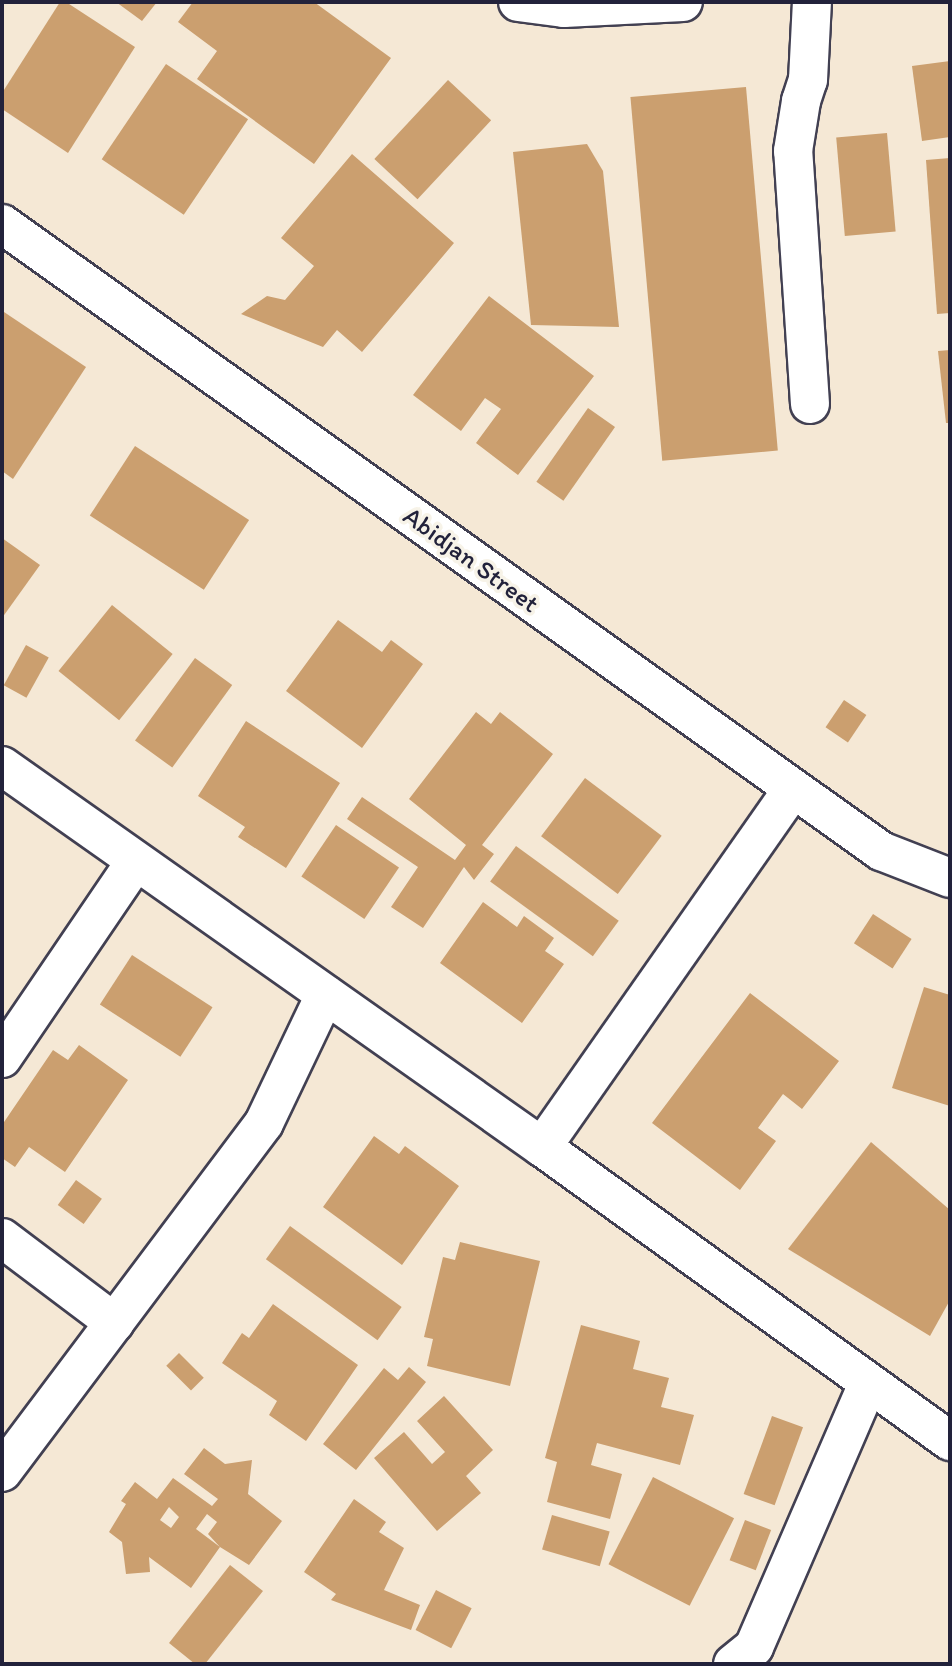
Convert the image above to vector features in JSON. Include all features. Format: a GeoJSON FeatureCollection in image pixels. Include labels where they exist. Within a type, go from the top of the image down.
{"type":"FeatureCollection","features":[{"type":"Feature","properties":{"kind":"street"},"geometry":{"type":"LineString","coordinates":[[518,2],[564,5],[683,2]]}},
{"type":"Feature","properties":{"kind":"street"},"geometry":{"type":"LineString","coordinates":[[810,404],[793,151],[801,101],[808,80],[811,2]]}},
{"type":"Feature","properties":{"kind":"street","name":"Abidjan Street"},"geometry":{"type":"LineString","coordinates":[[2,224],[792,790],[881,851],[950,878]]}},
{"type":"Feature","properties":{"kind":"street"},"geometry":{"type":"LineString","coordinates":[[2,766],[542,1147],[950,1441]]}},
{"type":"Feature","properties":{"kind":"street"},"geometry":{"type":"LineString","coordinates":[[542,1147],[792,790]]}},
{"type":"Feature","properties":{"kind":"street"},"geometry":{"type":"LineString","coordinates":[[2,1058],[135,862]]}},
{"type":"Feature","properties":{"kind":"street"},"geometry":{"type":"LineString","coordinates":[[2,1472],[264,1123],[326,995]]}},
{"type":"Feature","properties":{"kind":"street"},"geometry":{"type":"LineString","coordinates":[[2,1238],[115,1323]]}},
{"type":"Feature","properties":{"kind":"street"},"geometry":{"type":"LineString","coordinates":[[733,1664],[754,1647],[868,1382]]}},
{"type":"Feature","properties":{"kind":"building"},"geometry":{"type":"Polygon","coordinates":[[[60,2],[66,2],[135,47],[68,153],[2,109],[2,93],[60,2]]]}},
{"type":"Feature","properties":{"kind":"building"},"geometry":{"type":"Polygon","coordinates":[[[116,2],[157,2],[142,21],[116,2]]]}},
{"type":"Feature","properties":{"kind":"building"},"geometry":{"type":"Polygon","coordinates":[[[193,2],[314,2],[391,58],[314,164],[197,79],[217,51],[178,22],[193,2]]]}},
{"type":"Feature","properties":{"kind":"building"},"geometry":{"type":"Polygon","coordinates":[[[950,61],[950,137],[922,141],[912,66],[950,61]]]}},
{"type":"Feature","properties":{"kind":"building"},"geometry":{"type":"Polygon","coordinates":[[[166,64],[248,119],[184,215],[102,159],[166,64]]]}},
{"type":"Feature","properties":{"kind":"building"},"geometry":{"type":"Polygon","coordinates":[[[448,80],[491,120],[417,199],[374,159],[448,80]]]}},
{"type":"Feature","properties":{"kind":"building"},"geometry":{"type":"Polygon","coordinates":[[[746,87],[778,451],[662,461],[630,97],[746,87]]]}},
{"type":"Feature","properties":{"kind":"building"},"geometry":{"type":"Polygon","coordinates":[[[887,133],[896,232],[845,236],[836,137],[887,133]]]}},
{"type":"Feature","properties":{"kind":"building"},"geometry":{"type":"Polygon","coordinates":[[[587,144],[603,171],[619,327],[531,325],[513,152],[587,144]]]}},
{"type":"Feature","properties":{"kind":"building"},"geometry":{"type":"Polygon","coordinates":[[[352,154],[454,243],[362,352],[337,330],[323,347],[241,314],[267,296],[285,300],[314,266],[281,238],[352,154]]]}},
{"type":"Feature","properties":{"kind":"building"},"geometry":{"type":"Polygon","coordinates":[[[950,158],[950,313],[937,314],[926,160],[950,158]]]}},
{"type":"Feature","properties":{"kind":"building"},"geometry":{"type":"Polygon","coordinates":[[[489,296],[594,376],[518,475],[476,443],[501,409],[485,398],[461,431],[413,395],[489,296]]]}},
{"type":"Feature","properties":{"kind":"building"},"geometry":{"type":"Polygon","coordinates":[[[4,312],[86,367],[13,479],[2,471],[4,312]]]}},
{"type":"Feature","properties":{"kind":"building"},"geometry":{"type":"Polygon","coordinates":[[[950,350],[950,423],[946,423],[938,351],[950,350]]]}},
{"type":"Feature","properties":{"kind":"building"},"geometry":{"type":"Polygon","coordinates":[[[588,408],[615,427],[563,501],[536,482],[588,408]]]}},
{"type":"Feature","properties":{"kind":"building"},"geometry":{"type":"Polygon","coordinates":[[[135,446],[249,520],[204,590],[90,516],[135,446]]]}},
{"type":"Feature","properties":{"kind":"building"},"geometry":{"type":"Polygon","coordinates":[[[2,538],[40,565],[2,618],[2,538]]]}},
{"type":"Feature","properties":{"kind":"building"},"geometry":{"type":"Polygon","coordinates":[[[112,605],[173,654],[119,720],[59,671],[112,605]]]}},
{"type":"Feature","properties":{"kind":"building"},"geometry":{"type":"Polygon","coordinates":[[[338,620],[382,652],[391,640],[423,664],[362,748],[286,691],[338,620]]]}},
{"type":"Feature","properties":{"kind":"building"},"geometry":{"type":"Polygon","coordinates":[[[26,645],[49,658],[26,698],[4,685],[26,645]]]}},
{"type":"Feature","properties":{"kind":"building"},"geometry":{"type":"Polygon","coordinates":[[[195,658],[232,685],[172,768],[135,741],[195,658]]]}},
{"type":"Feature","properties":{"kind":"building"},"geometry":{"type":"Polygon","coordinates":[[[844,700],[866,715],[848,742],[826,727],[844,700]]]}},
{"type":"Feature","properties":{"kind":"building"},"geometry":{"type":"Polygon","coordinates":[[[476,712],[491,724],[500,712],[553,754],[482,845],[494,854],[474,880],[464,867],[423,928],[391,907],[418,867],[347,819],[362,797],[455,860],[466,845],[409,799],[476,712]]]}},
{"type":"Feature","properties":{"kind":"building"},"geometry":{"type":"Polygon","coordinates":[[[246,721],[340,783],[286,868],[238,837],[245,827],[198,796],[246,721]]]}},
{"type":"Feature","properties":{"kind":"building"},"geometry":{"type":"Polygon","coordinates":[[[585,778],[662,836],[618,894],[541,836],[585,778]]]}},
{"type":"Feature","properties":{"kind":"building"},"geometry":{"type":"Polygon","coordinates":[[[336,825],[399,867],[364,919],[301,876],[336,825]]]}},
{"type":"Feature","properties":{"kind":"building"},"geometry":{"type":"Polygon","coordinates":[[[516,846],[619,921],[593,956],[490,882],[516,846]]]}},
{"type":"Feature","properties":{"kind":"building"},"geometry":{"type":"Polygon","coordinates":[[[483,902],[517,927],[524,916],[554,938],[545,951],[564,964],[522,1023],[440,963],[483,902]]]}},
{"type":"Feature","properties":{"kind":"building"},"geometry":{"type":"Polygon","coordinates":[[[873,914],[912,939],[893,968],[854,943],[873,914]]]}},
{"type":"Feature","properties":{"kind":"building"},"geometry":{"type":"Polygon","coordinates":[[[132,955],[213,1007],[180,1057],[100,1004],[132,955]]]}},
{"type":"Feature","properties":{"kind":"building"},"geometry":{"type":"Polygon","coordinates":[[[924,987],[950,995],[950,1106],[892,1088],[924,987]]]}},
{"type":"Feature","properties":{"kind":"building"},"geometry":{"type":"Polygon","coordinates":[[[750,993],[839,1061],[802,1109],[783,1094],[758,1128],[776,1141],[740,1190],[652,1123],[750,993]]]}},
{"type":"Feature","properties":{"kind":"building"},"geometry":{"type":"Polygon","coordinates":[[[79,1045],[128,1080],[65,1172],[29,1147],[15,1167],[2,1158],[2,1125],[53,1050],[68,1060],[79,1045]]]}},
{"type":"Feature","properties":{"kind":"building"},"geometry":{"type":"Polygon","coordinates":[[[374,1136],[399,1154],[405,1146],[459,1186],[402,1265],[323,1207],[374,1136]]]}},
{"type":"Feature","properties":{"kind":"building"},"geometry":{"type":"Polygon","coordinates":[[[871,1142],[950,1210],[950,1300],[930,1336],[788,1249],[871,1142]]]}},
{"type":"Feature","properties":{"kind":"building"},"geometry":{"type":"Polygon","coordinates":[[[76,1180],[102,1199],[84,1224],[58,1205],[76,1180]]]}},
{"type":"Feature","properties":{"kind":"building"},"geometry":{"type":"Polygon","coordinates":[[[290,1226],[402,1307],[378,1340],[266,1259],[290,1226]]]}},
{"type":"Feature","properties":{"kind":"building"},"geometry":{"type":"Polygon","coordinates":[[[460,1242],[540,1261],[510,1386],[427,1366],[433,1339],[424,1337],[443,1257],[455,1260],[460,1242]]]}},
{"type":"Feature","properties":{"kind":"building"},"geometry":{"type":"Polygon","coordinates":[[[273,1304],[358,1365],[306,1441],[269,1415],[277,1401],[222,1363],[242,1333],[249,1338],[273,1304]]]}},
{"type":"Feature","properties":{"kind":"building"},"geometry":{"type":"Polygon","coordinates":[[[581,1325],[640,1341],[633,1369],[669,1378],[661,1407],[694,1415],[680,1465],[597,1443],[591,1465],[622,1474],[610,1519],[547,1502],[557,1462],[545,1458],[581,1325]]]}},
{"type":"Feature","properties":{"kind":"building"},"geometry":{"type":"Polygon","coordinates":[[[179,1353],[204,1378],[191,1390],[166,1366],[179,1353]]]}},
{"type":"Feature","properties":{"kind":"building"},"geometry":{"type":"Polygon","coordinates":[[[409,1367],[426,1382],[356,1470],[323,1444],[384,1368],[398,1380],[409,1367]]]}},
{"type":"Feature","properties":{"kind":"building"},"geometry":{"type":"Polygon","coordinates":[[[444,1396],[493,1450],[466,1476],[481,1493],[437,1531],[374,1458],[404,1432],[432,1464],[445,1452],[417,1421],[444,1396]]]}},
{"type":"Feature","properties":{"kind":"building"},"geometry":{"type":"Polygon","coordinates":[[[772,1416],[803,1427],[775,1505],[744,1494],[772,1416]]]}},
{"type":"Feature","properties":{"kind":"building"},"geometry":{"type":"Polygon","coordinates":[[[204,1448],[225,1464],[252,1460],[248,1494],[282,1521],[249,1565],[220,1547],[191,1588],[149,1557],[150,1572],[126,1574],[122,1542],[109,1532],[126,1504],[121,1501],[135,1482],[157,1499],[173,1478],[212,1506],[218,1499],[184,1474],[204,1448]],[[169,1507],[160,1520],[171,1528],[179,1517],[169,1507]],[[207,1514],[196,1529],[220,1547],[208,1534],[217,1522],[207,1514]]]}},
{"type":"Feature","properties":{"kind":"building"},"geometry":{"type":"Polygon","coordinates":[[[653,1477],[734,1518],[690,1606],[609,1564],[653,1477]]]}},
{"type":"Feature","properties":{"kind":"building"},"geometry":{"type":"Polygon","coordinates":[[[354,1499],[386,1522],[379,1532],[404,1548],[384,1590],[420,1605],[411,1630],[331,1600],[336,1594],[304,1572],[354,1499]]]}},
{"type":"Feature","properties":{"kind":"building"},"geometry":{"type":"Polygon","coordinates":[[[552,1515],[610,1532],[600,1566],[542,1550],[552,1515]]]}},
{"type":"Feature","properties":{"kind":"building"},"geometry":{"type":"Polygon","coordinates":[[[745,1520],[771,1530],[756,1570],[730,1560],[745,1520]]]}},
{"type":"Feature","properties":{"kind":"building"},"geometry":{"type":"Polygon","coordinates":[[[230,1565],[263,1591],[205,1664],[195,1664],[169,1643],[230,1565]]]}},
{"type":"Feature","properties":{"kind":"building"},"geometry":{"type":"Polygon","coordinates":[[[436,1590],[472,1608],[451,1648],[416,1630],[436,1590]]]}}]}
